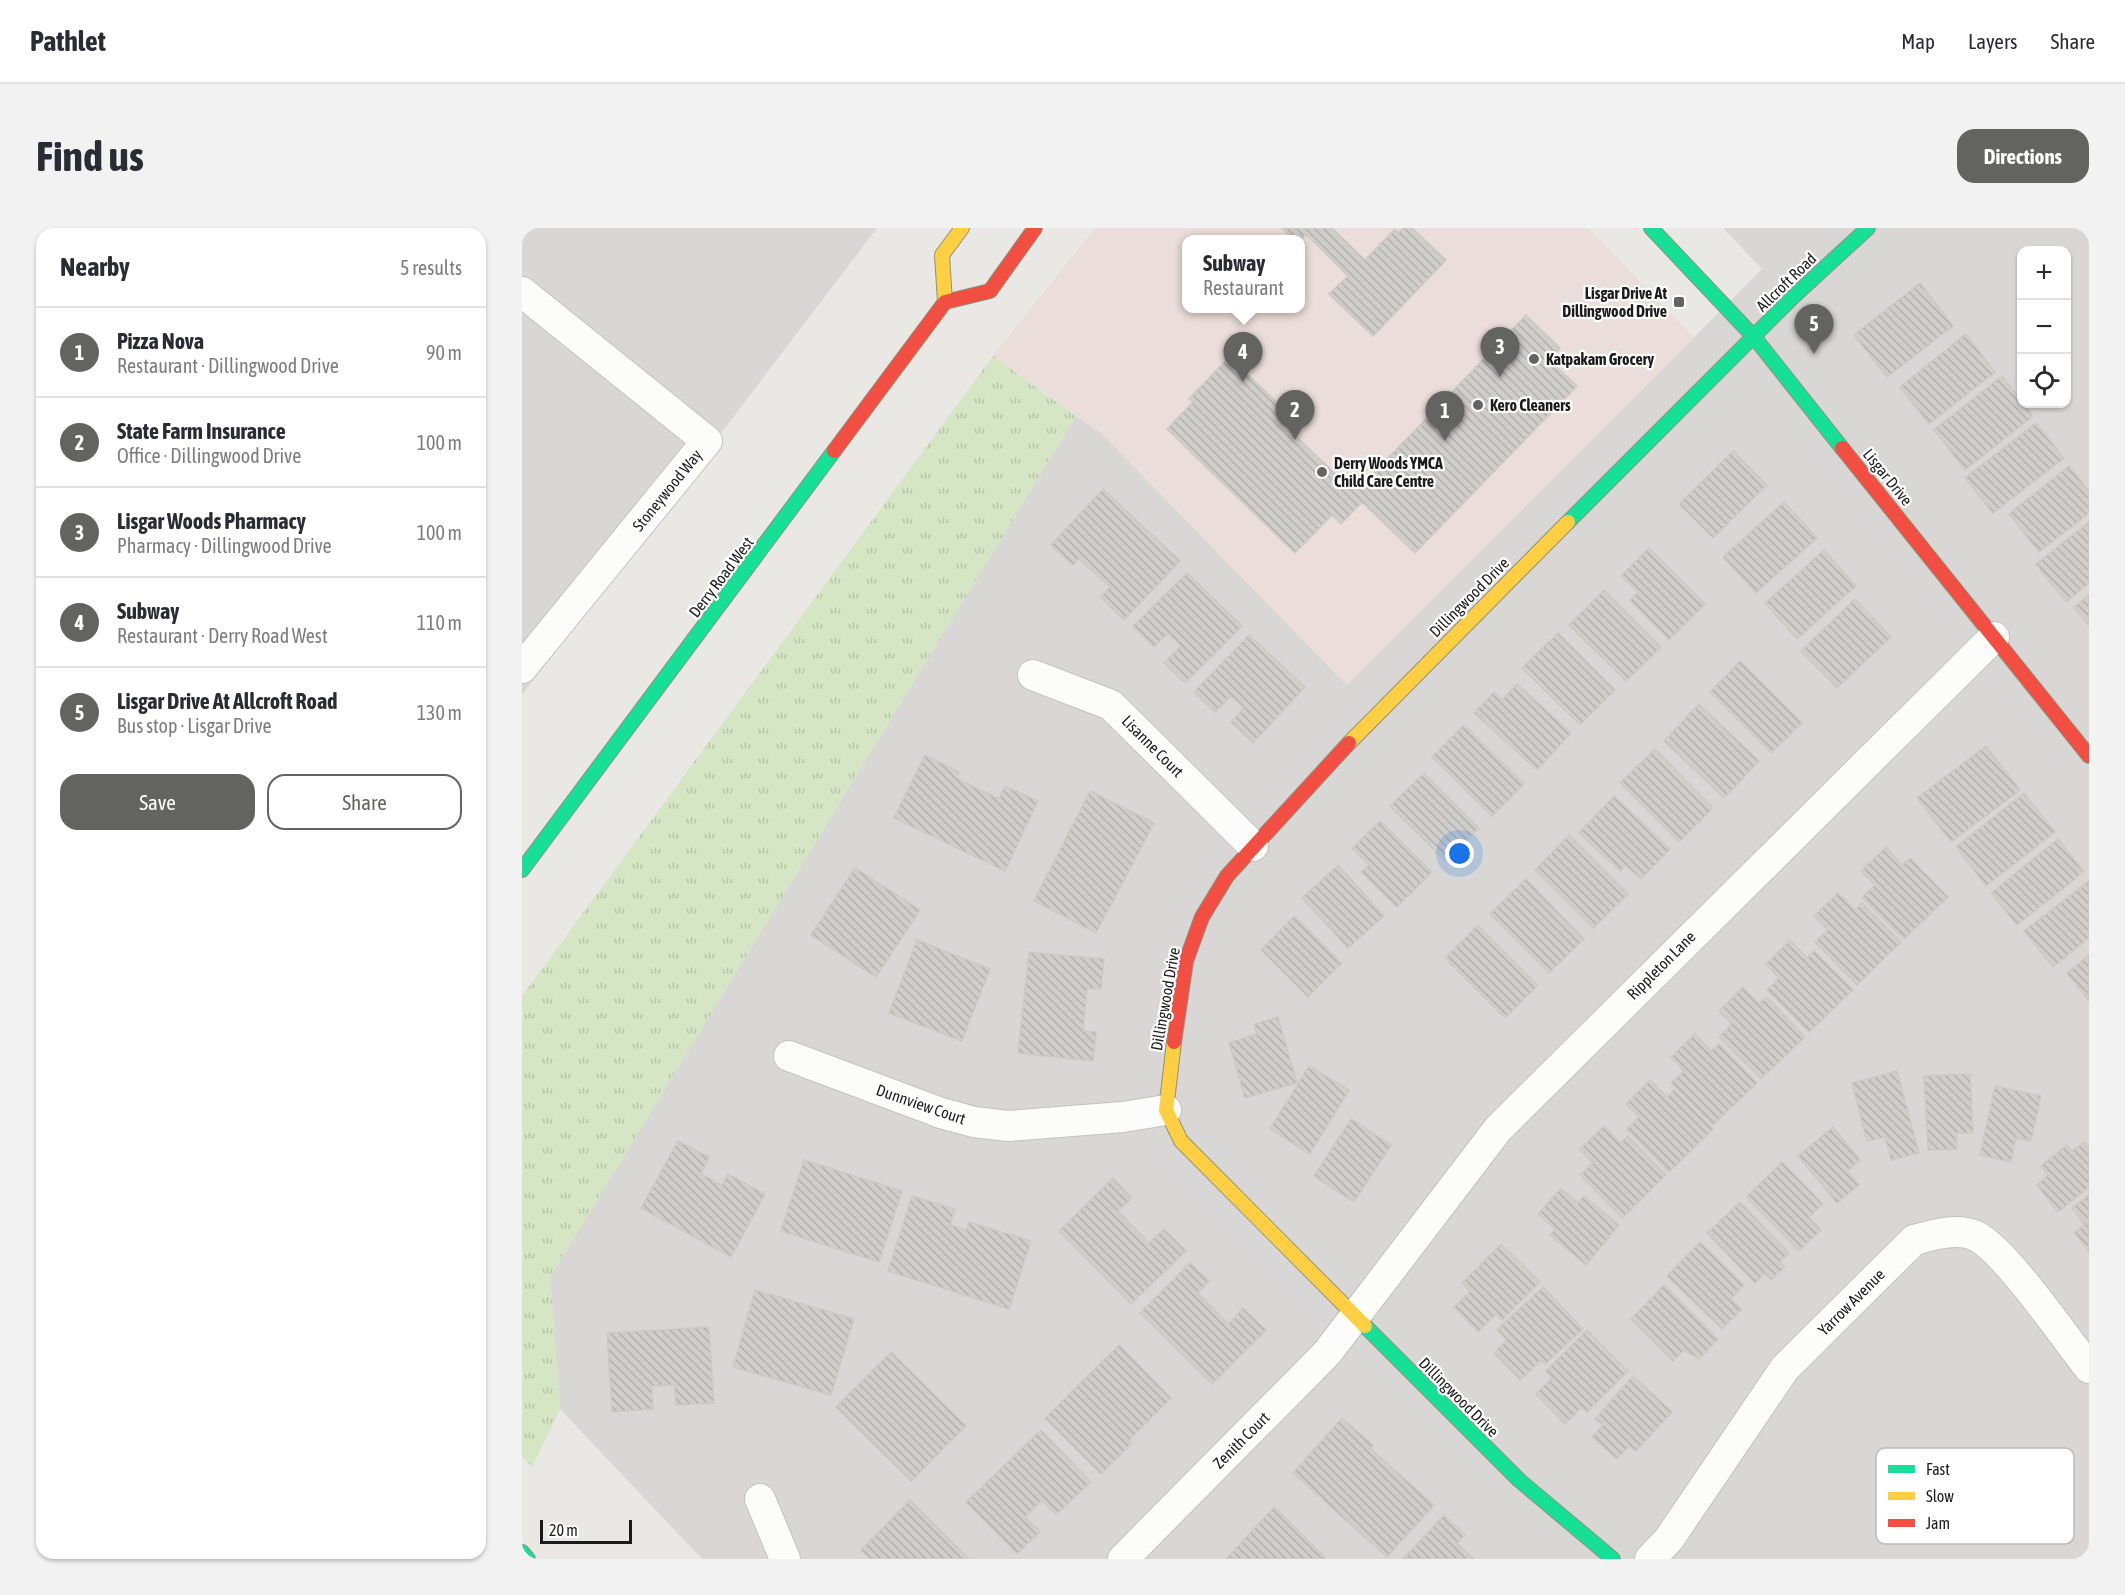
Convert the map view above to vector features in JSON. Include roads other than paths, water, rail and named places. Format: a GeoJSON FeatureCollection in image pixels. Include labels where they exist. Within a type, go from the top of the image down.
{"type":"FeatureCollection","features":[{"type":"Feature","properties":{"kind":"street"},"geometry":{"type":"LineString","coordinates":[[962,228],[942,255],[945,302],[990,291],[1035,228]]}},
{"type":"Feature","properties":{"kind":"street","name":"Lisgar Drive"},"geometry":{"type":"LineString","coordinates":[[1651,228],[1754,337],[2089,756]]}},
{"type":"Feature","properties":{"kind":"street","name":"Allcroft Road"},"geometry":{"type":"LineString","coordinates":[[1754,337],[1794,296],[1868,228]]}},
{"type":"Feature","properties":{"kind":"street","name":"Stoneywood Way"},"geometry":{"type":"LineString","coordinates":[[522,292],[707,441],[522,668]]}},
{"type":"Feature","properties":{"kind":"street","name":"Derry Road West"},"geometry":{"type":"LineString","coordinates":[[522,870],[945,302]]}},
{"type":"Feature","properties":{"kind":"street","name":"Dillingwood Drive"},"geometry":{"type":"LineString","coordinates":[[1613,1559],[1519,1480],[1355,1317],[1181,1141],[1166,1110],[1181,989],[1193,938],[1213,897],[1253,846],[1380,710],[1754,337]]}},
{"type":"Feature","properties":{"kind":"street","name":"Rippleton Lane"},"geometry":{"type":"LineString","coordinates":[[1355,1317],[1498,1130],[1994,637]]}},
{"type":"Feature","properties":{"kind":"street","name":"Lisanne Court"},"geometry":{"type":"LineString","coordinates":[[1033,675],[1112,705],[1253,846]]}},
{"type":"Feature","properties":{"kind":"street","name":"Dunnview Court"},"geometry":{"type":"LineString","coordinates":[[789,1056],[941,1113],[974,1122],[1008,1126],[1123,1117],[1166,1110]]}},
{"type":"Feature","properties":{"kind":"street","name":"Yarrow Avenue"},"geometry":{"type":"LineString","coordinates":[[1650,1559],[1669,1539],[1785,1368],[1914,1240],[1942,1232],[1975,1235],[1998,1253],[2089,1368]]}},
{"type":"Feature","properties":{"kind":"street","name":"Zenith Court"},"geometry":{"type":"LineString","coordinates":[[1123,1559],[1327,1353],[1355,1317]]}},
{"type":"Feature","properties":{"kind":"street"},"geometry":{"type":"LineString","coordinates":[[760,1499],[785,1559]]}},
{"type":"Feature","properties":{"kind":"street"},"geometry":{"type":"LineString","coordinates":[[522,1552],[528,1559]]}},
{"type":"Feature","properties":{"kind":"place","name":"Lisgar Drive At Dillingwood Drive"},"geometry":{"type":"Point","coordinates":[1679,302]}},
{"type":"Feature","properties":{"kind":"place","name":"Lisgar Drive At Allcroft Road"},"geometry":{"type":"Point","coordinates":[1814,354]}},
{"type":"Feature","properties":{"kind":"place","name":"Katpakam Grocery"},"geometry":{"type":"Point","coordinates":[1534,359]}},
{"type":"Feature","properties":{"kind":"place","name":"Lisgar Woods Pharmacy"},"geometry":{"type":"Point","coordinates":[1500,377]}},
{"type":"Feature","properties":{"kind":"place","name":"Subway"},"geometry":{"type":"Point","coordinates":[1243,382]}},
{"type":"Feature","properties":{"kind":"place","name":"Kero Cleaners"},"geometry":{"type":"Point","coordinates":[1478,405]}},
{"type":"Feature","properties":{"kind":"place","name":"State Farm Insurance"},"geometry":{"type":"Point","coordinates":[1295,440]}},
{"type":"Feature","properties":{"kind":"place","name":"Pizza Nova"},"geometry":{"type":"Point","coordinates":[1445,441]}},
{"type":"Feature","properties":{"kind":"place","name":"Derry Woods YMCA Child Care Centre"},"geometry":{"type":"Point","coordinates":[1322,472]}}]}
